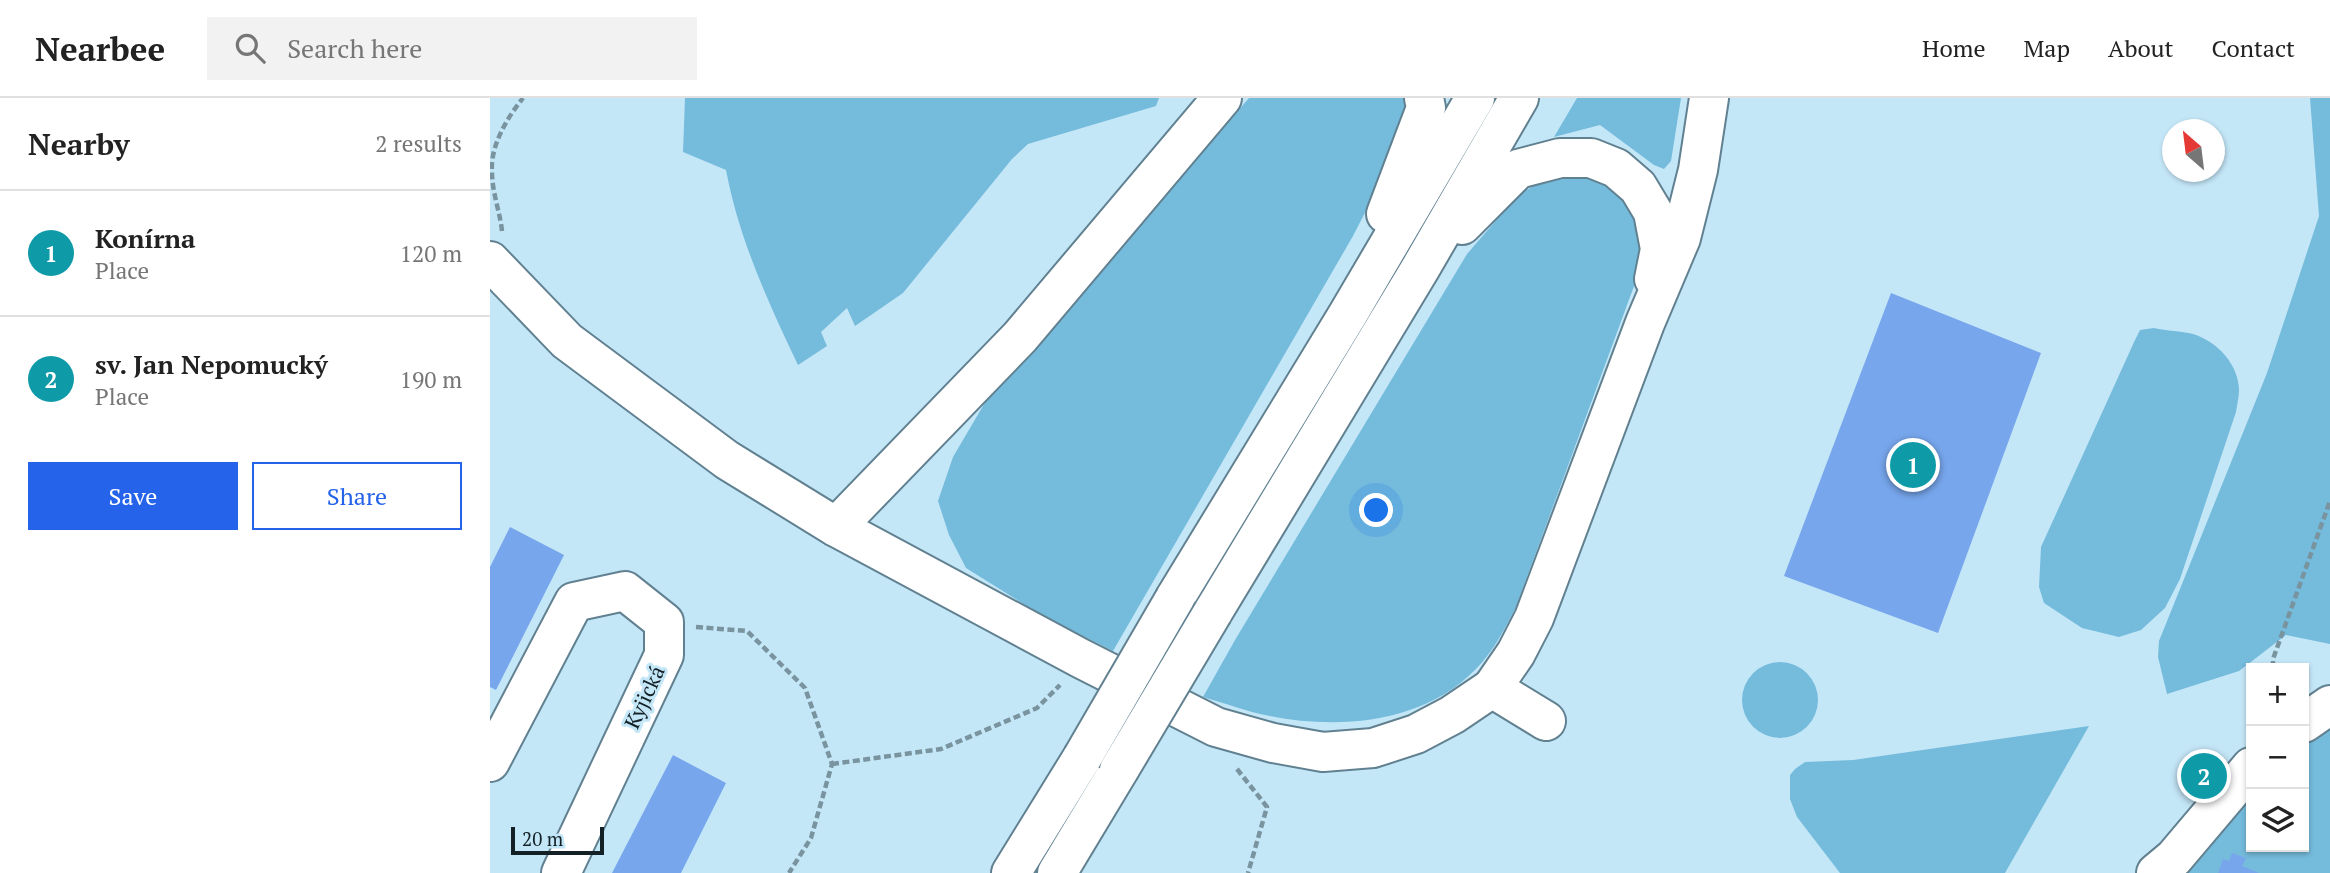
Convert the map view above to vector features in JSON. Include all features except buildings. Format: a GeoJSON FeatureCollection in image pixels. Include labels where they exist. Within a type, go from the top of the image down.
{"type":"FeatureCollection","features":[{"type":"Feature","properties":{"kind":"main road"},"geometry":{"type":"LineString","coordinates":[[836,527],[1020,337],[1222,98]]}},
{"type":"Feature","properties":{"kind":"main road"},"geometry":{"type":"LineString","coordinates":[[1348,314],[1426,108],[1424,98]]}},
{"type":"Feature","properties":{"kind":"main road"},"geometry":{"type":"LineString","coordinates":[[1011,873],[1475,98]]}},
{"type":"Feature","properties":{"kind":"main road"},"geometry":{"type":"LineString","coordinates":[[1057,873],[1519,98]]}},
{"type":"Feature","properties":{"kind":"main road"},"geometry":{"type":"LineString","coordinates":[[493,249],[567,341],[727,460],[836,527],[1080,658],[1216,727],[1273,743],[1323,752],[1373,748],[1416,734],[1452,715],[1492,688],[1516,653],[1534,618],[1645,323],[1681,238],[1698,170],[1709,98]]}},
{"type":"Feature","properties":{"kind":"main road"},"geometry":{"type":"LineString","coordinates":[[1419,269],[1518,169],[1560,158],[1591,158],[1616,167],[1638,187],[1653,212],[1660,249],[1645,323]]}},
{"type":"Feature","properties":{"kind":"main road","name":"Kyjická"},"geometry":{"type":"LineString","coordinates":[[490,762],[574,602],[625,591],[664,622],[664,655],[561,873]]}},
{"type":"Feature","properties":{"kind":"main road"},"geometry":{"type":"LineString","coordinates":[[1492,688],[1546,721]]}},
{"type":"Feature","properties":{"kind":"main road"},"geometry":{"type":"LineString","coordinates":[[2309,720],[2330,705]]}},
{"type":"Feature","properties":{"kind":"main road"},"geometry":{"type":"LineString","coordinates":[[2156,873],[2174,858],[2246,773]]}},
{"type":"Feature","properties":{"kind":"path"},"geometry":{"type":"LineString","coordinates":[[493,249],[503,231],[491,170],[508,116],[523,98]]}},
{"type":"Feature","properties":{"kind":"path"},"geometry":{"type":"LineString","coordinates":[[2273,663],[2330,501]]}},
{"type":"Feature","properties":{"kind":"path"},"geometry":{"type":"LineString","coordinates":[[664,655],[695,627],[747,631],[805,688],[832,764],[811,838],[789,873]]}},
{"type":"Feature","properties":{"kind":"shaded area"},"geometry":{"type":"Polygon","coordinates":[[[685,98],[1159,98],[1156,106],[1028,144],[1012,159],[903,293],[855,326],[847,308],[821,332],[827,346],[798,365],[765,294],[739,221],[726,170],[683,152],[685,98]]]}},
{"type":"Feature","properties":{"kind":"shaded area"},"geometry":{"type":"Polygon","coordinates":[[[1249,98],[1408,98],[1393,158],[1353,236],[1113,651],[1041,615],[966,568],[949,535],[938,501],[953,457],[990,394],[1249,98]]]}},
{"type":"Feature","properties":{"kind":"shaded area"},"geometry":{"type":"Polygon","coordinates":[[[1577,98],[1681,98],[1671,161],[1664,169],[1654,165],[1600,125],[1554,137],[1577,98]]]}},
{"type":"Feature","properties":{"kind":"shaded area"},"geometry":{"type":"Polygon","coordinates":[[[2310,98],[2330,98],[2330,644],[2286,635],[2239,671],[2167,694],[2158,657],[2159,641],[2267,373],[2319,216],[2310,98]]]}},
{"type":"Feature","properties":{"kind":"shaded area"},"geometry":{"type":"Polygon","coordinates":[[[1580,174],[1602,179],[1639,214],[1644,259],[1516,607],[1487,656],[1454,688],[1430,702],[1405,712],[1352,722],[1270,716],[1203,697],[1467,254],[1518,195],[1559,176],[1580,174]]]}},
{"type":"Feature","properties":{"kind":"shaded area"},"geometry":{"type":"Polygon","coordinates":[[[2154,328],[2193,334],[2218,348],[2231,363],[2238,381],[2239,395],[2236,412],[2180,579],[2165,608],[2141,630],[2119,637],[2082,628],[2044,603],[2039,587],[2041,547],[2140,330],[2154,328]]]}},
{"type":"Feature","properties":{"kind":"shaded area"},"geometry":{"type":"Polygon","coordinates":[[[1773,662],[1787,662],[1801,668],[1812,679],[1818,700],[1815,715],[1807,727],[1787,738],[1773,738],[1759,732],[1748,721],[1742,707],[1742,693],[1748,679],[1759,668],[1773,662]]]}},
{"type":"Feature","properties":{"kind":"shaded area"},"geometry":{"type":"Polygon","coordinates":[[[2330,716],[2330,873],[2172,873],[2246,791],[2246,852],[2309,852],[2309,733],[2330,716]]]}},
{"type":"Feature","properties":{"kind":"shaded area"},"geometry":{"type":"Polygon","coordinates":[[[2089,726],[2005,873],[1840,873],[1797,817],[1790,799],[1790,775],[1805,762],[1853,760],[2089,726]]]}},
{"type":"Feature","properties":{"kind":"place","name":"Konírna"},"geometry":{"type":"Point","coordinates":[1913,465]}},
{"type":"Feature","properties":{"kind":"place","name":"sv. Jan Nepomucký"},"geometry":{"type":"Point","coordinates":[2204,776]}}]}
